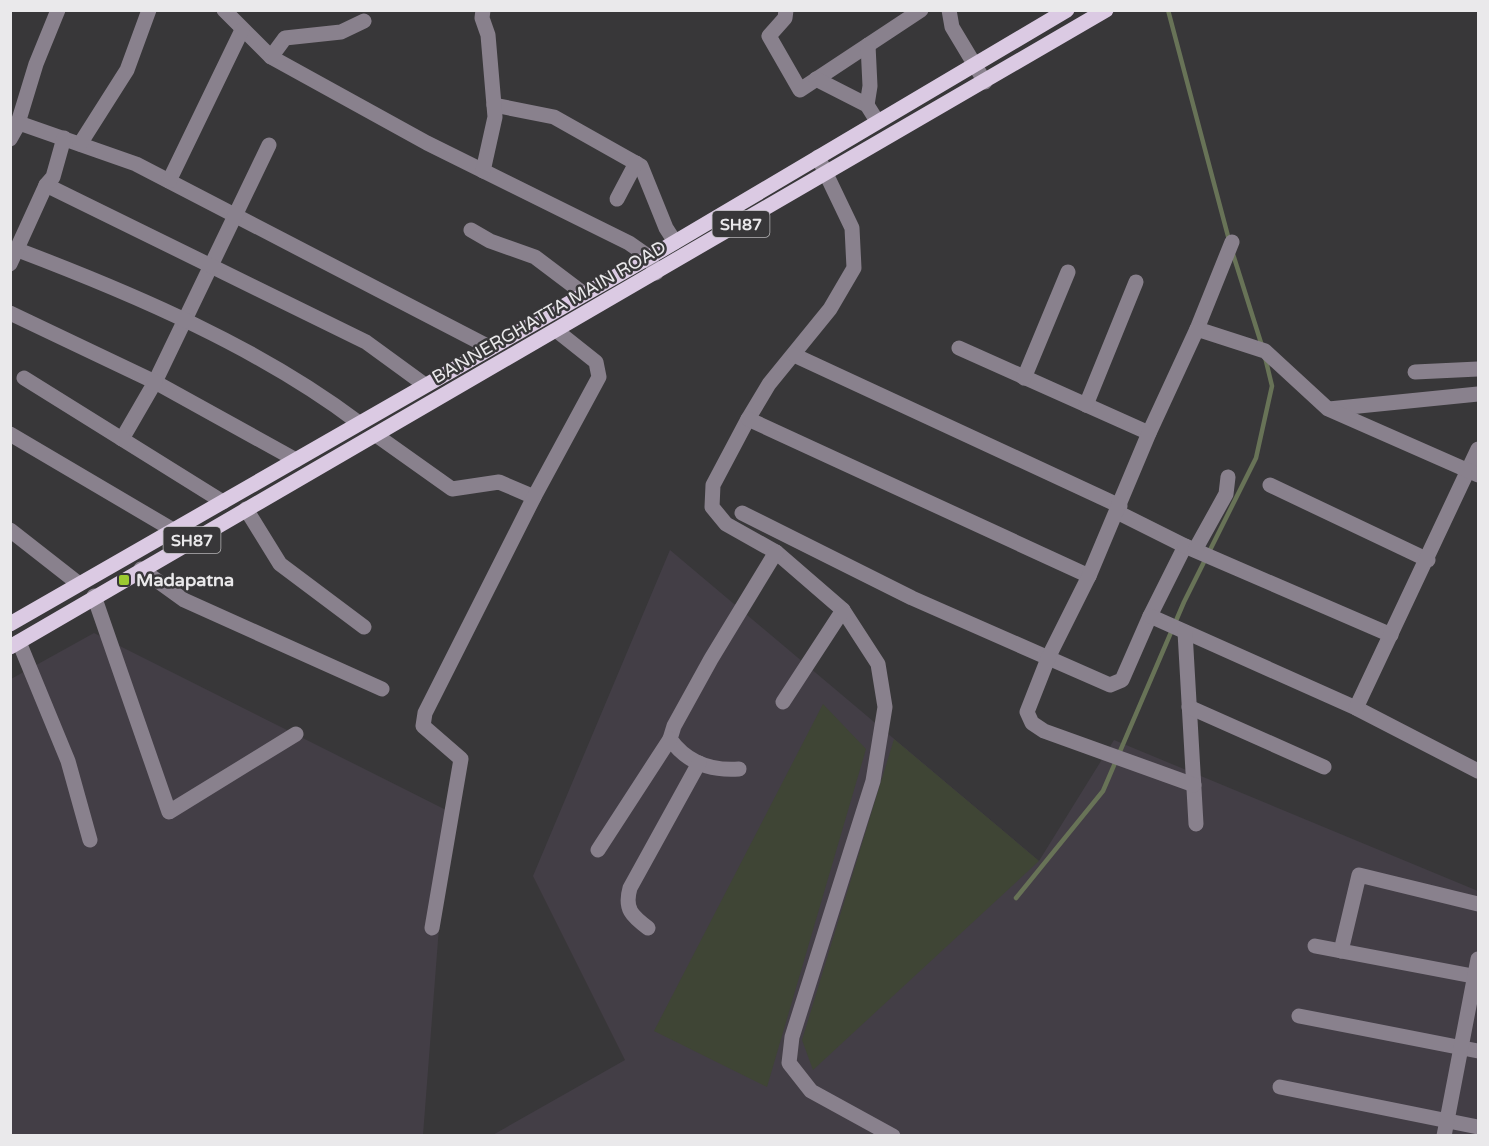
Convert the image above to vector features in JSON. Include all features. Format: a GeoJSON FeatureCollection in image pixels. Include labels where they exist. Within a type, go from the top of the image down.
{"type":"FeatureCollection","features":[{"type":"Feature","properties":{"kind":"main road"},"geometry":{"type":"LineString","coordinates":[[10,624],[675,242],[1067,10]]}},
{"type":"Feature","properties":{"kind":"main road","name":"BANNERGHATTA MAIN ROAD"},"geometry":{"type":"LineString","coordinates":[[15,645],[94,596],[557,331],[1106,10]]}},
{"type":"Feature","properties":{"kind":"street"},"geometry":{"type":"LineString","coordinates":[[10,139],[18,123],[36,64],[58,10]]}},
{"type":"Feature","properties":{"kind":"street"},"geometry":{"type":"LineString","coordinates":[[81,144],[127,70],[149,10]]}},
{"type":"Feature","properties":{"kind":"street"},"geometry":{"type":"LineString","coordinates":[[224,10],[271,57],[427,143],[629,243],[649,257],[656,273]]}},
{"type":"Feature","properties":{"kind":"street"},"geometry":{"type":"LineString","coordinates":[[483,10],[482,18],[488,35],[495,117],[483,171]]}},
{"type":"Feature","properties":{"kind":"street"},"geometry":{"type":"LineString","coordinates":[[786,10],[785,18],[769,36],[801,90],[921,10]]}},
{"type":"Feature","properties":{"kind":"street"},"geometry":{"type":"LineString","coordinates":[[949,10],[952,27],[986,82]]}},
{"type":"Feature","properties":{"kind":"street"},"geometry":{"type":"LineString","coordinates":[[271,57],[285,38],[341,32],[364,21]]}},
{"type":"Feature","properties":{"kind":"street"},"geometry":{"type":"LineString","coordinates":[[169,181],[242,30]]}},
{"type":"Feature","properties":{"kind":"street"},"geometry":{"type":"LineString","coordinates":[[867,105],[870,86],[868,45]]}},
{"type":"Feature","properties":{"kind":"street"},"geometry":{"type":"LineString","coordinates":[[816,79],[867,105],[877,121]]}},
{"type":"Feature","properties":{"kind":"street"},"geometry":{"type":"LineString","coordinates":[[494,105],[554,117],[642,166],[666,228],[675,242]]}},
{"type":"Feature","properties":{"kind":"street"},"geometry":{"type":"LineString","coordinates":[[18,123],[124,159],[489,347]]}},
{"type":"Feature","properties":{"kind":"street"},"geometry":{"type":"LineString","coordinates":[[64,138],[53,177],[46,185],[14,257],[121,289],[318,392],[359,423]]}},
{"type":"Feature","properties":{"kind":"street"},"geometry":{"type":"LineString","coordinates":[[122,438],[155,382],[269,145]]}},
{"type":"Feature","properties":{"kind":"street"},"geometry":{"type":"LineString","coordinates":[[818,157],[828,173],[852,228],[854,268],[830,309],[769,384],[748,419],[713,485],[712,507],[726,524],[776,552],[843,610],[878,664],[885,707],[873,781],[792,1037],[789,1063],[811,1091],[893,1136]]}},
{"type":"Feature","properties":{"kind":"street"},"geometry":{"type":"LineString","coordinates":[[618,200],[636,163]]}},
{"type":"Feature","properties":{"kind":"street"},"geometry":{"type":"LineString","coordinates":[[46,185],[366,342],[425,385]]}},
{"type":"Feature","properties":{"kind":"street"},"geometry":{"type":"LineString","coordinates":[[471,230],[490,241],[535,257],[584,294]]}},
{"type":"Feature","properties":{"kind":"street"},"geometry":{"type":"LineString","coordinates":[[1194,784],[1044,731],[1032,723],[1028,712],[1049,656],[1089,576],[1149,433],[1197,329],[1232,242]]}},
{"type":"Feature","properties":{"kind":"street"},"geometry":{"type":"LineString","coordinates":[[1024,378],[1068,272]]}},
{"type":"Feature","properties":{"kind":"street"},"geometry":{"type":"LineString","coordinates":[[1086,405],[1136,282]]}},
{"type":"Feature","properties":{"kind":"street"},"geometry":{"type":"LineString","coordinates":[[10,313],[155,382],[296,460]]}},
{"type":"Feature","properties":{"kind":"street"},"geometry":{"type":"LineString","coordinates":[[1197,329],[1265,351],[1328,410],[1474,473]]}},
{"type":"Feature","properties":{"kind":"street"},"geometry":{"type":"LineString","coordinates":[[432,928],[461,759],[423,726],[425,713],[534,497],[599,376],[596,362],[557,331]]}},
{"type":"Feature","properties":{"kind":"street"},"geometry":{"type":"LineString","coordinates":[[959,348],[1149,433]]}},
{"type":"Feature","properties":{"kind":"street"},"geometry":{"type":"LineString","coordinates":[[794,355],[1118,510],[1190,548],[1391,635]]}},
{"type":"Feature","properties":{"kind":"street"},"geometry":{"type":"LineString","coordinates":[[1415,372],[1479,369]]}},
{"type":"Feature","properties":{"kind":"street"},"geometry":{"type":"LineString","coordinates":[[24,378],[223,502]]}},
{"type":"Feature","properties":{"kind":"street"},"geometry":{"type":"LineString","coordinates":[[1328,410],[1479,394]]}},
{"type":"Feature","properties":{"kind":"street"},"geometry":{"type":"LineString","coordinates":[[748,419],[1089,576]]}},
{"type":"Feature","properties":{"kind":"street"},"geometry":{"type":"LineString","coordinates":[[10,434],[173,530]]}},
{"type":"Feature","properties":{"kind":"street"},"geometry":{"type":"LineString","coordinates":[[376,435],[452,489],[498,482],[534,497]]}},
{"type":"Feature","properties":{"kind":"street"},"geometry":{"type":"LineString","coordinates":[[1356,708],[1428,560],[1474,473],[1479,449]]}},
{"type":"Feature","properties":{"kind":"street"},"geometry":{"type":"LineString","coordinates":[[742,513],[912,598],[1049,656],[1110,685],[1122,680],[1150,616],[1190,548],[1226,494],[1228,477]]}},
{"type":"Feature","properties":{"kind":"street"},"geometry":{"type":"LineString","coordinates":[[1270,485],[1428,560]]}},
{"type":"Feature","properties":{"kind":"street"},"geometry":{"type":"LineString","coordinates":[[246,509],[280,564],[364,627]]}},
{"type":"Feature","properties":{"kind":"street"},"geometry":{"type":"LineString","coordinates":[[10,530],[79,584]]}},
{"type":"Feature","properties":{"kind":"street"},"geometry":{"type":"LineString","coordinates":[[598,850],[670,739],[674,726],[711,659],[776,552]]}},
{"type":"Feature","properties":{"kind":"street"},"geometry":{"type":"LineString","coordinates":[[141,569],[184,600],[382,689]]}},
{"type":"Feature","properties":{"kind":"street"},"geometry":{"type":"LineString","coordinates":[[94,596],[169,812],[296,734]]}},
{"type":"Feature","properties":{"kind":"street"},"geometry":{"type":"LineString","coordinates":[[783,702],[843,610]]}},
{"type":"Feature","properties":{"kind":"street"},"geometry":{"type":"LineString","coordinates":[[1150,616],[1356,708],[1479,771]]}},
{"type":"Feature","properties":{"kind":"street"},"geometry":{"type":"LineString","coordinates":[[1185,632],[1196,824]]}},
{"type":"Feature","properties":{"kind":"street"},"geometry":{"type":"LineString","coordinates":[[15,645],[68,761],[90,840]]}},
{"type":"Feature","properties":{"kind":"street"},"geometry":{"type":"LineString","coordinates":[[1189,706],[1324,767]]}},
{"type":"Feature","properties":{"kind":"street"},"geometry":{"type":"LineString","coordinates":[[670,739],[678,749],[699,763],[719,771],[739,769]]}},
{"type":"Feature","properties":{"kind":"street"},"geometry":{"type":"LineString","coordinates":[[648,928],[631,915],[627,907],[630,888],[699,763]]}},
{"type":"Feature","properties":{"kind":"street"},"geometry":{"type":"LineString","coordinates":[[1341,951],[1359,875],[1479,904]]}},
{"type":"Feature","properties":{"kind":"street"},"geometry":{"type":"LineString","coordinates":[[1314,946],[1477,977]]}},
{"type":"Feature","properties":{"kind":"street"},"geometry":{"type":"LineString","coordinates":[[1445,1128],[1479,959]]}},
{"type":"Feature","properties":{"kind":"street"},"geometry":{"type":"LineString","coordinates":[[1299,1016],[1479,1051]]}},
{"type":"Feature","properties":{"kind":"street"},"geometry":{"type":"LineString","coordinates":[[1280,1087],[1445,1128],[1479,1127]]}},
{"type":"Feature","properties":{"kind":"shaded area"},"geometry":{"type":"Polygon","coordinates":[[[670,550],[1039,861],[1114,740],[1478,891],[1478,1135],[491,1136],[625,1060],[533,876],[670,550]]]}},
{"type":"Feature","properties":{"kind":"shaded area"},"geometry":{"type":"Polygon","coordinates":[[[94,633],[448,811],[423,1135],[11,1136],[11,679],[94,633]]]}},
{"type":"Feature","properties":{"kind":"green space"},"geometry":{"type":"Polygon","coordinates":[[[823,704],[866,749],[767,1087],[654,1031],[823,704]]]}},
{"type":"Feature","properties":{"kind":"green space"},"geometry":{"type":"Polygon","coordinates":[[[894,739],[1039,861],[813,1070],[802,1040],[894,739]]]}},
{"type":"Feature","properties":{"kind":"waterway"},"geometry":{"type":"LineString","coordinates":[[1168,10],[1229,240]]}},
{"type":"Feature","properties":{"kind":"waterway"},"geometry":{"type":"LineString","coordinates":[[1232,251],[1262,346]]}},
{"type":"Feature","properties":{"kind":"waterway"},"geometry":{"type":"LineString","coordinates":[[1016,898],[1103,791],[1184,602],[1256,458],[1272,386],[1265,357]]}},
{"type":"Feature","properties":{"kind":"place","name":"Madapatna"},"geometry":{"type":"Point","coordinates":[124,580]}}]}
